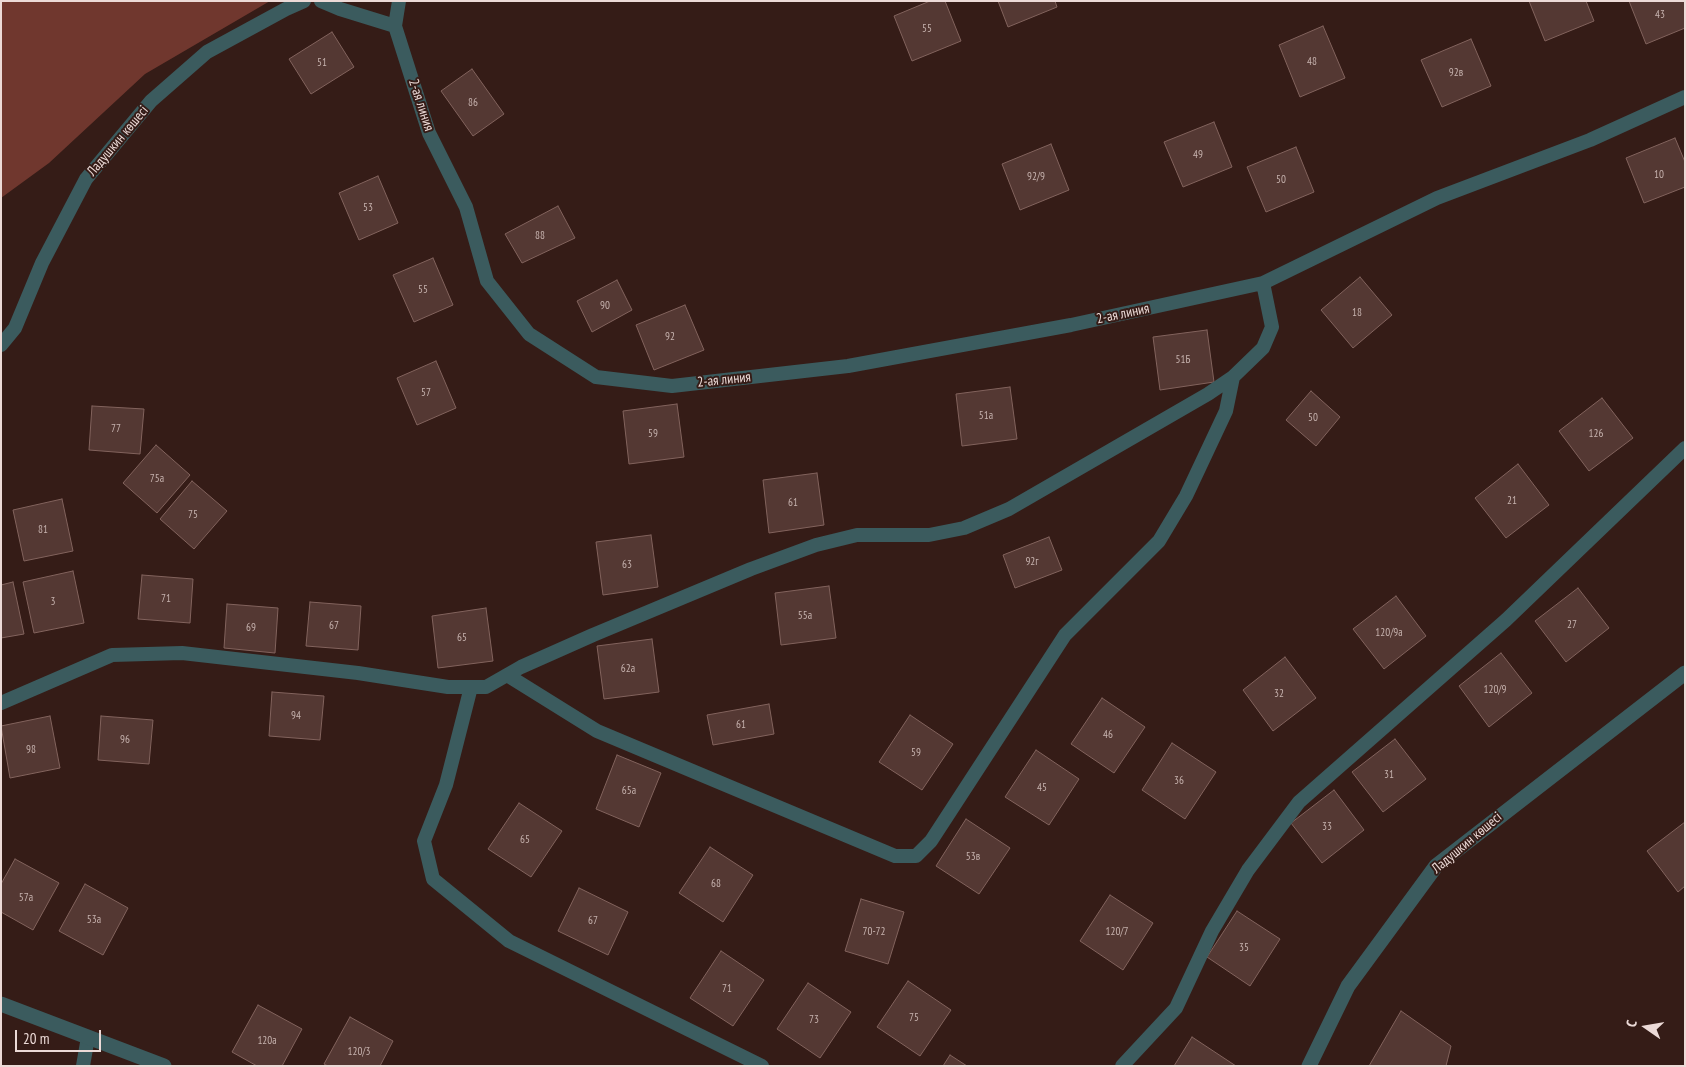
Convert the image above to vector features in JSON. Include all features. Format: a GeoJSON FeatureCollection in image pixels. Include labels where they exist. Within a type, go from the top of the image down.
{"type":"FeatureCollection","features":[{"type":"Feature","properties":{"kind":"street","name":"Ладушкин көшесі"},"geometry":{"type":"LineString","coordinates":[[1309,1066],[1348,986],[1436,866],[1685,673]]}},
{"type":"Feature","properties":{"kind":"street"},"geometry":{"type":"LineString","coordinates":[[1,1004],[164,1066]]}},
{"type":"Feature","properties":{"kind":"lane","name":"Ладушкин көшесі"},"geometry":{"type":"LineString","coordinates":[[1,345],[15,328],[42,263],[86,179],[151,101],[207,52],[304,1]]}},
{"type":"Feature","properties":{"kind":"lane"},"geometry":{"type":"LineString","coordinates":[[321,1],[395,26],[399,1]]}},
{"type":"Feature","properties":{"kind":"lane","name":"2-ая линия"},"geometry":{"type":"LineString","coordinates":[[395,26],[429,133],[466,207],[487,281],[529,334],[596,377],[672,386],[848,366],[1071,325],[1263,283],[1437,198],[1590,140],[1685,98]]}},
{"type":"Feature","properties":{"kind":"lane"},"geometry":{"type":"LineString","coordinates":[[1,703],[112,655],[182,653],[358,673],[448,687],[486,687],[507,675],[601,631],[751,569],[816,545],[857,535],[929,535],[964,528],[1009,509],[1208,394],[1233,377],[1263,348],[1272,327],[1263,283]]}},
{"type":"Feature","properties":{"kind":"lane"},"geometry":{"type":"LineString","coordinates":[[507,675],[597,731],[895,856],[916,856],[931,841],[1065,635],[1159,541],[1186,496],[1226,411],[1233,377]]}},
{"type":"Feature","properties":{"kind":"lane"},"geometry":{"type":"LineString","coordinates":[[1122,1066],[1176,1008],[1212,931],[1248,870],[1299,802],[1506,620],[1685,448]]}},
{"type":"Feature","properties":{"kind":"lane"},"geometry":{"type":"LineString","coordinates":[[471,687],[446,786],[424,841],[433,879],[509,941],[762,1066]]}},
{"type":"Feature","properties":{"kind":"lane"},"geometry":{"type":"LineString","coordinates":[[83,1066],[88,1037]]}},
{"type":"Feature","properties":{"kind":"shaded area"},"geometry":{"type":"Polygon","coordinates":[[[1,1],[270,1],[145,74],[49,163],[1,198],[1,1]]]}},
{"type":"Feature","properties":{"kind":"building"},"geometry":{"type":"Polygon","coordinates":[[[930,1],[945,1],[961,41],[912,61],[894,16],[930,1]]]}},
{"type":"Feature","properties":{"kind":"building"},"geometry":{"type":"Polygon","coordinates":[[[998,1],[1055,1],[1057,7],[1008,27],[998,1]]]}},
{"type":"Feature","properties":{"kind":"building"},"geometry":{"type":"Polygon","coordinates":[[[1529,1],[1586,1],[1594,21],[1545,41],[1529,1]]]}},
{"type":"Feature","properties":{"kind":"building"},"geometry":{"type":"Polygon","coordinates":[[[1629,1],[1685,1],[1685,28],[1646,44],[1629,1]]]}},
{"type":"Feature","properties":{"kind":"building"},"geometry":{"type":"Polygon","coordinates":[[[1323,26],[1345,78],[1300,97],[1279,45],[1323,26]]]}},
{"type":"Feature","properties":{"kind":"building"},"geometry":{"type":"Polygon","coordinates":[[[332,32],[354,67],[311,94],[289,59],[332,32]]]}},
{"type":"Feature","properties":{"kind":"building"},"geometry":{"type":"Polygon","coordinates":[[[1471,39],[1491,86],[1442,107],[1421,60],[1471,39]]]}},
{"type":"Feature","properties":{"kind":"building"},"geometry":{"type":"Polygon","coordinates":[[[472,69],[504,114],[473,136],[441,91],[472,69]]]}},
{"type":"Feature","properties":{"kind":"building"},"geometry":{"type":"Polygon","coordinates":[[[1214,122],[1232,167],[1183,187],[1164,142],[1214,122]]]}},
{"type":"Feature","properties":{"kind":"building"},"geometry":{"type":"Polygon","coordinates":[[[1675,138],[1685,162],[1685,187],[1644,203],[1626,158],[1675,138]]]}},
{"type":"Feature","properties":{"kind":"building"},"geometry":{"type":"Polygon","coordinates":[[[1051,144],[1069,190],[1020,210],[1002,164],[1051,144]]]}},
{"type":"Feature","properties":{"kind":"building"},"geometry":{"type":"Polygon","coordinates":[[[1296,147],[1314,192],[1266,212],[1247,167],[1296,147]]]}},
{"type":"Feature","properties":{"kind":"building"},"geometry":{"type":"Polygon","coordinates":[[[378,176],[398,223],[359,240],[339,193],[378,176]]]}},
{"type":"Feature","properties":{"kind":"building"},"geometry":{"type":"Polygon","coordinates":[[[558,206],[575,238],[522,263],[505,234],[558,206]]]}},
{"type":"Feature","properties":{"kind":"building"},"geometry":{"type":"Polygon","coordinates":[[[433,258],[453,305],[414,322],[393,275],[433,258]]]}},
{"type":"Feature","properties":{"kind":"building"},"geometry":{"type":"Polygon","coordinates":[[[1360,277],[1392,315],[1353,348],[1321,310],[1360,277]]]}},
{"type":"Feature","properties":{"kind":"building"},"geometry":{"type":"Polygon","coordinates":[[[617,280],[632,310],[592,332],[577,301],[617,280]]]}},
{"type":"Feature","properties":{"kind":"building"},"geometry":{"type":"Polygon","coordinates":[[[685,305],[704,350],[654,370],[636,325],[685,305]]]}},
{"type":"Feature","properties":{"kind":"building"},"geometry":{"type":"Polygon","coordinates":[[[1207,330],[1214,382],[1160,390],[1153,337],[1207,330]]]}},
{"type":"Feature","properties":{"kind":"building"},"geometry":{"type":"Polygon","coordinates":[[[436,361],[456,408],[417,425],[397,378],[436,361]]]}},
{"type":"Feature","properties":{"kind":"building"},"geometry":{"type":"Polygon","coordinates":[[[1010,387],[1017,439],[962,446],[956,394],[1010,387]]]}},
{"type":"Feature","properties":{"kind":"building"},"geometry":{"type":"Polygon","coordinates":[[[1311,391],[1340,417],[1316,446],[1286,420],[1311,391]]]}},
{"type":"Feature","properties":{"kind":"building"},"geometry":{"type":"Polygon","coordinates":[[[1602,398],[1633,438],[1589,471],[1559,431],[1602,398]]]}},
{"type":"Feature","properties":{"kind":"building"},"geometry":{"type":"Polygon","coordinates":[[[677,404],[684,457],[629,464],[623,411],[677,404]]]}},
{"type":"Feature","properties":{"kind":"building"},"geometry":{"type":"Polygon","coordinates":[[[92,406],[144,409],[140,454],[89,450],[92,406]]]}},
{"type":"Feature","properties":{"kind":"building"},"geometry":{"type":"Polygon","coordinates":[[[156,445],[190,475],[157,513],[123,483],[156,445]]]}},
{"type":"Feature","properties":{"kind":"building"},"geometry":{"type":"Polygon","coordinates":[[[1518,464],[1549,505],[1506,538],[1475,498],[1518,464]]]}},
{"type":"Feature","properties":{"kind":"building"},"geometry":{"type":"Polygon","coordinates":[[[817,473],[824,525],[769,533],[763,480],[817,473]]]}},
{"type":"Feature","properties":{"kind":"building"},"geometry":{"type":"Polygon","coordinates":[[[192,481],[227,511],[194,549],[160,519],[192,481]]]}},
{"type":"Feature","properties":{"kind":"building"},"geometry":{"type":"Polygon","coordinates":[[[62,499],[73,551],[24,561],[13,510],[62,499]]]}},
{"type":"Feature","properties":{"kind":"building"},"geometry":{"type":"Polygon","coordinates":[[[651,535],[658,587],[603,595],[596,542],[651,535]]]}},
{"type":"Feature","properties":{"kind":"building"},"geometry":{"type":"Polygon","coordinates":[[[1049,537],[1062,570],[1015,588],[1003,555],[1049,537]]]}},
{"type":"Feature","properties":{"kind":"building"},"geometry":{"type":"Polygon","coordinates":[[[73,571],[84,623],[34,633],[23,582],[73,571]]]}},
{"type":"Feature","properties":{"kind":"building"},"geometry":{"type":"Polygon","coordinates":[[[142,575],[193,579],[190,623],[138,619],[142,575]]]}},
{"type":"Feature","properties":{"kind":"building"},"geometry":{"type":"Polygon","coordinates":[[[13,582],[24,634],[1,638],[1,585],[13,582]]]}},
{"type":"Feature","properties":{"kind":"building"},"geometry":{"type":"Polygon","coordinates":[[[829,586],[836,638],[781,645],[775,593],[829,586]]]}},
{"type":"Feature","properties":{"kind":"building"},"geometry":{"type":"Polygon","coordinates":[[[1578,588],[1609,628],[1566,662],[1535,621],[1578,588]]]}},
{"type":"Feature","properties":{"kind":"building"},"geometry":{"type":"Polygon","coordinates":[[[1396,596],[1426,636],[1384,669],[1353,629],[1396,596]]]}},
{"type":"Feature","properties":{"kind":"building"},"geometry":{"type":"Polygon","coordinates":[[[310,602],[361,606],[358,650],[306,646],[310,602]]]}},
{"type":"Feature","properties":{"kind":"building"},"geometry":{"type":"Polygon","coordinates":[[[227,604],[278,608],[275,653],[224,648],[227,604]]]}},
{"type":"Feature","properties":{"kind":"building"},"geometry":{"type":"Polygon","coordinates":[[[486,608],[493,661],[438,668],[432,616],[486,608]]]}},
{"type":"Feature","properties":{"kind":"building"},"geometry":{"type":"Polygon","coordinates":[[[652,639],[659,692],[604,699],[597,646],[652,639]]]}},
{"type":"Feature","properties":{"kind":"building"},"geometry":{"type":"Polygon","coordinates":[[[1501,653],[1532,693],[1489,727],[1459,686],[1501,653]]]}},
{"type":"Feature","properties":{"kind":"building"},"geometry":{"type":"Polygon","coordinates":[[[1285,657],[1316,698],[1273,731],[1243,690],[1285,657]]]}},
{"type":"Feature","properties":{"kind":"building"},"geometry":{"type":"Polygon","coordinates":[[[272,692],[324,696],[320,740],[269,736],[272,692]]]}},
{"type":"Feature","properties":{"kind":"building"},"geometry":{"type":"Polygon","coordinates":[[[1102,698],[1145,727],[1114,773],[1071,744],[1102,698]]]}},
{"type":"Feature","properties":{"kind":"building"},"geometry":{"type":"Polygon","coordinates":[[[769,704],[774,734],[713,745],[707,715],[769,704]]]}},
{"type":"Feature","properties":{"kind":"building"},"geometry":{"type":"Polygon","coordinates":[[[910,715],[953,744],[922,790],[879,762],[910,715]]]}},
{"type":"Feature","properties":{"kind":"building"},"geometry":{"type":"Polygon","coordinates":[[[50,716],[60,768],[10,778],[1,726],[50,716]]]}},
{"type":"Feature","properties":{"kind":"building"},"geometry":{"type":"Polygon","coordinates":[[[101,716],[153,720],[149,764],[98,760],[101,716]]]}},
{"type":"Feature","properties":{"kind":"building"},"geometry":{"type":"Polygon","coordinates":[[[1395,739],[1426,779],[1383,812],[1352,772],[1395,739]]]}},
{"type":"Feature","properties":{"kind":"building"},"geometry":{"type":"Polygon","coordinates":[[[1172,743],[1216,772],[1185,819],[1142,790],[1172,743]]]}},
{"type":"Feature","properties":{"kind":"building"},"geometry":{"type":"Polygon","coordinates":[[[1036,750],[1079,779],[1049,825],[1005,797],[1036,750]]]}},
{"type":"Feature","properties":{"kind":"building"},"geometry":{"type":"Polygon","coordinates":[[[617,755],[661,773],[639,827],[596,809],[617,755]]]}},
{"type":"Feature","properties":{"kind":"building"},"geometry":{"type":"Polygon","coordinates":[[[1334,790],[1364,830],[1322,863],[1291,823],[1334,790]]]}},
{"type":"Feature","properties":{"kind":"building"},"geometry":{"type":"Polygon","coordinates":[[[519,803],[562,831],[531,877],[488,849],[519,803]]]}},
{"type":"Feature","properties":{"kind":"building"},"geometry":{"type":"Polygon","coordinates":[[[966,819],[1010,848],[979,894],[936,866],[966,819]]]}},
{"type":"Feature","properties":{"kind":"building"},"geometry":{"type":"Polygon","coordinates":[[[1685,822],[1685,886],[1678,892],[1647,851],[1685,822]]]}},
{"type":"Feature","properties":{"kind":"building"},"geometry":{"type":"Polygon","coordinates":[[[710,847],[753,875],[723,922],[679,893],[710,847]]]}},
{"type":"Feature","properties":{"kind":"building"},"geometry":{"type":"Polygon","coordinates":[[[15,859],[59,883],[33,930],[1,912],[1,884],[15,859]]]}},
{"type":"Feature","properties":{"kind":"building"},"geometry":{"type":"Polygon","coordinates":[[[85,884],[128,908],[103,955],[59,931],[85,884]]]}},
{"type":"Feature","properties":{"kind":"building"},"geometry":{"type":"Polygon","coordinates":[[[579,888],[628,912],[608,955],[558,931],[579,888]]]}},
{"type":"Feature","properties":{"kind":"building"},"geometry":{"type":"Polygon","coordinates":[[[1110,895],[1153,923],[1123,970],[1080,941],[1110,895]]]}},
{"type":"Feature","properties":{"kind":"building"},"geometry":{"type":"Polygon","coordinates":[[[861,899],[904,912],[888,964],[845,951],[861,899]]]}},
{"type":"Feature","properties":{"kind":"building"},"geometry":{"type":"Polygon","coordinates":[[[1237,911],[1280,939],[1250,986],[1207,957],[1237,911]]]}},
{"type":"Feature","properties":{"kind":"building"},"geometry":{"type":"Polygon","coordinates":[[[721,951],[764,980],[733,1026],[690,998],[721,951]]]}},
{"type":"Feature","properties":{"kind":"building"},"geometry":{"type":"Polygon","coordinates":[[[908,981],[951,1010],[920,1056],[877,1027],[908,981]]]}},
{"type":"Feature","properties":{"kind":"building"},"geometry":{"type":"Polygon","coordinates":[[[808,983],[851,1012],[820,1058],[777,1029],[808,983]]]}},
{"type":"Feature","properties":{"kind":"building"},"geometry":{"type":"Polygon","coordinates":[[[258,1005],[302,1029],[282,1066],[257,1066],[232,1052],[258,1005]]]}},
{"type":"Feature","properties":{"kind":"building"},"geometry":{"type":"Polygon","coordinates":[[[1401,1011],[1451,1046],[1446,1066],[1369,1066],[1401,1011]]]}},
{"type":"Feature","properties":{"kind":"building"},"geometry":{"type":"Polygon","coordinates":[[[350,1017],[393,1041],[380,1066],[328,1066],[324,1064],[350,1017]]]}},
{"type":"Feature","properties":{"kind":"building"},"geometry":{"type":"Polygon","coordinates":[[[1192,1037],[1236,1066],[1174,1066],[1192,1037]]]}},
{"type":"Feature","properties":{"kind":"building"},"geometry":{"type":"Polygon","coordinates":[[[950,1055],[967,1066],[943,1066],[950,1055]]]}}]}
